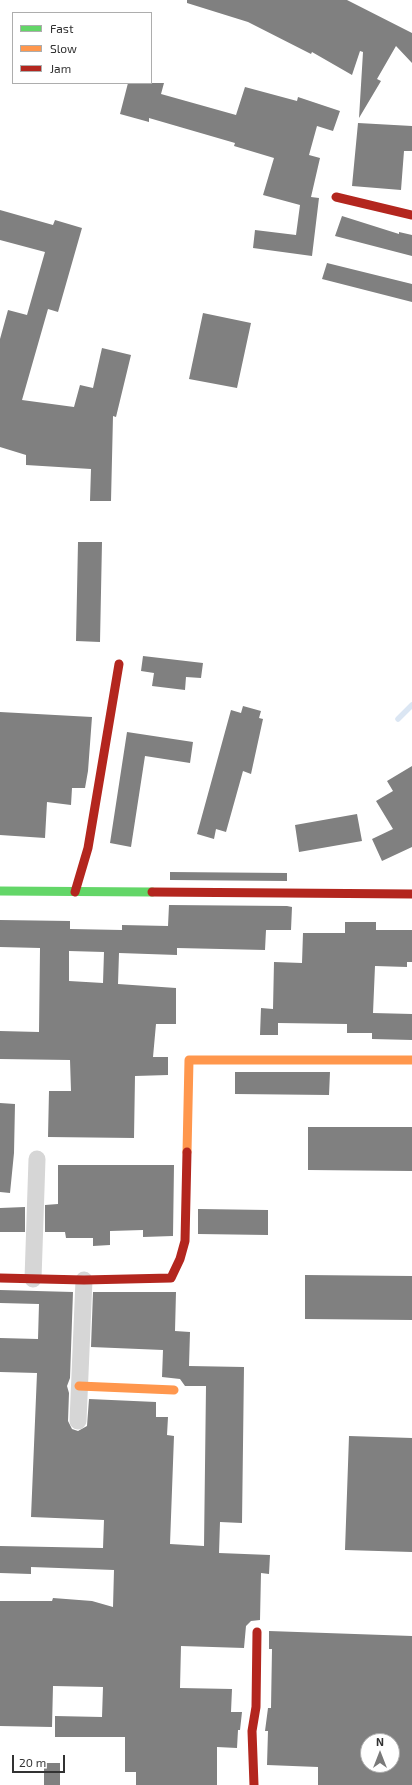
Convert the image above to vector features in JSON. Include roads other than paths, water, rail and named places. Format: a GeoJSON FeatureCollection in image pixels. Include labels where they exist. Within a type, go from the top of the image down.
{"type":"FeatureCollection","features":[{"type":"Feature","properties":{"kind":"street"},"geometry":{"type":"LineString","coordinates":[[336,197],[412,215]]}},
{"type":"Feature","properties":{"kind":"street"},"geometry":{"type":"LineString","coordinates":[[75,892],[88,848],[119,664]]}},
{"type":"Feature","properties":{"kind":"street"},"geometry":{"type":"LineString","coordinates":[[0,891],[412,894]]}},
{"type":"Feature","properties":{"kind":"street"},"geometry":{"type":"LineString","coordinates":[[0,1278],[84,1280],[171,1278],[180,1259],[185,1241],[189,1060],[412,1060]]}},
{"type":"Feature","properties":{"kind":"street"},"geometry":{"type":"LineString","coordinates":[[32,1279],[37,1159]]}},
{"type":"Feature","properties":{"kind":"street"},"geometry":{"type":"LineString","coordinates":[[78,1421],[84,1280]]}},
{"type":"Feature","properties":{"kind":"street"},"geometry":{"type":"LineString","coordinates":[[79,1386],[174,1390]]}},
{"type":"Feature","properties":{"kind":"street"},"geometry":{"type":"LineString","coordinates":[[254,1785],[252,1731],[256,1707],[257,1632]]}},
{"type":"Feature","properties":{"kind":"waterway"},"geometry":{"type":"LineString","coordinates":[[398,719],[412,705]]}}]}
